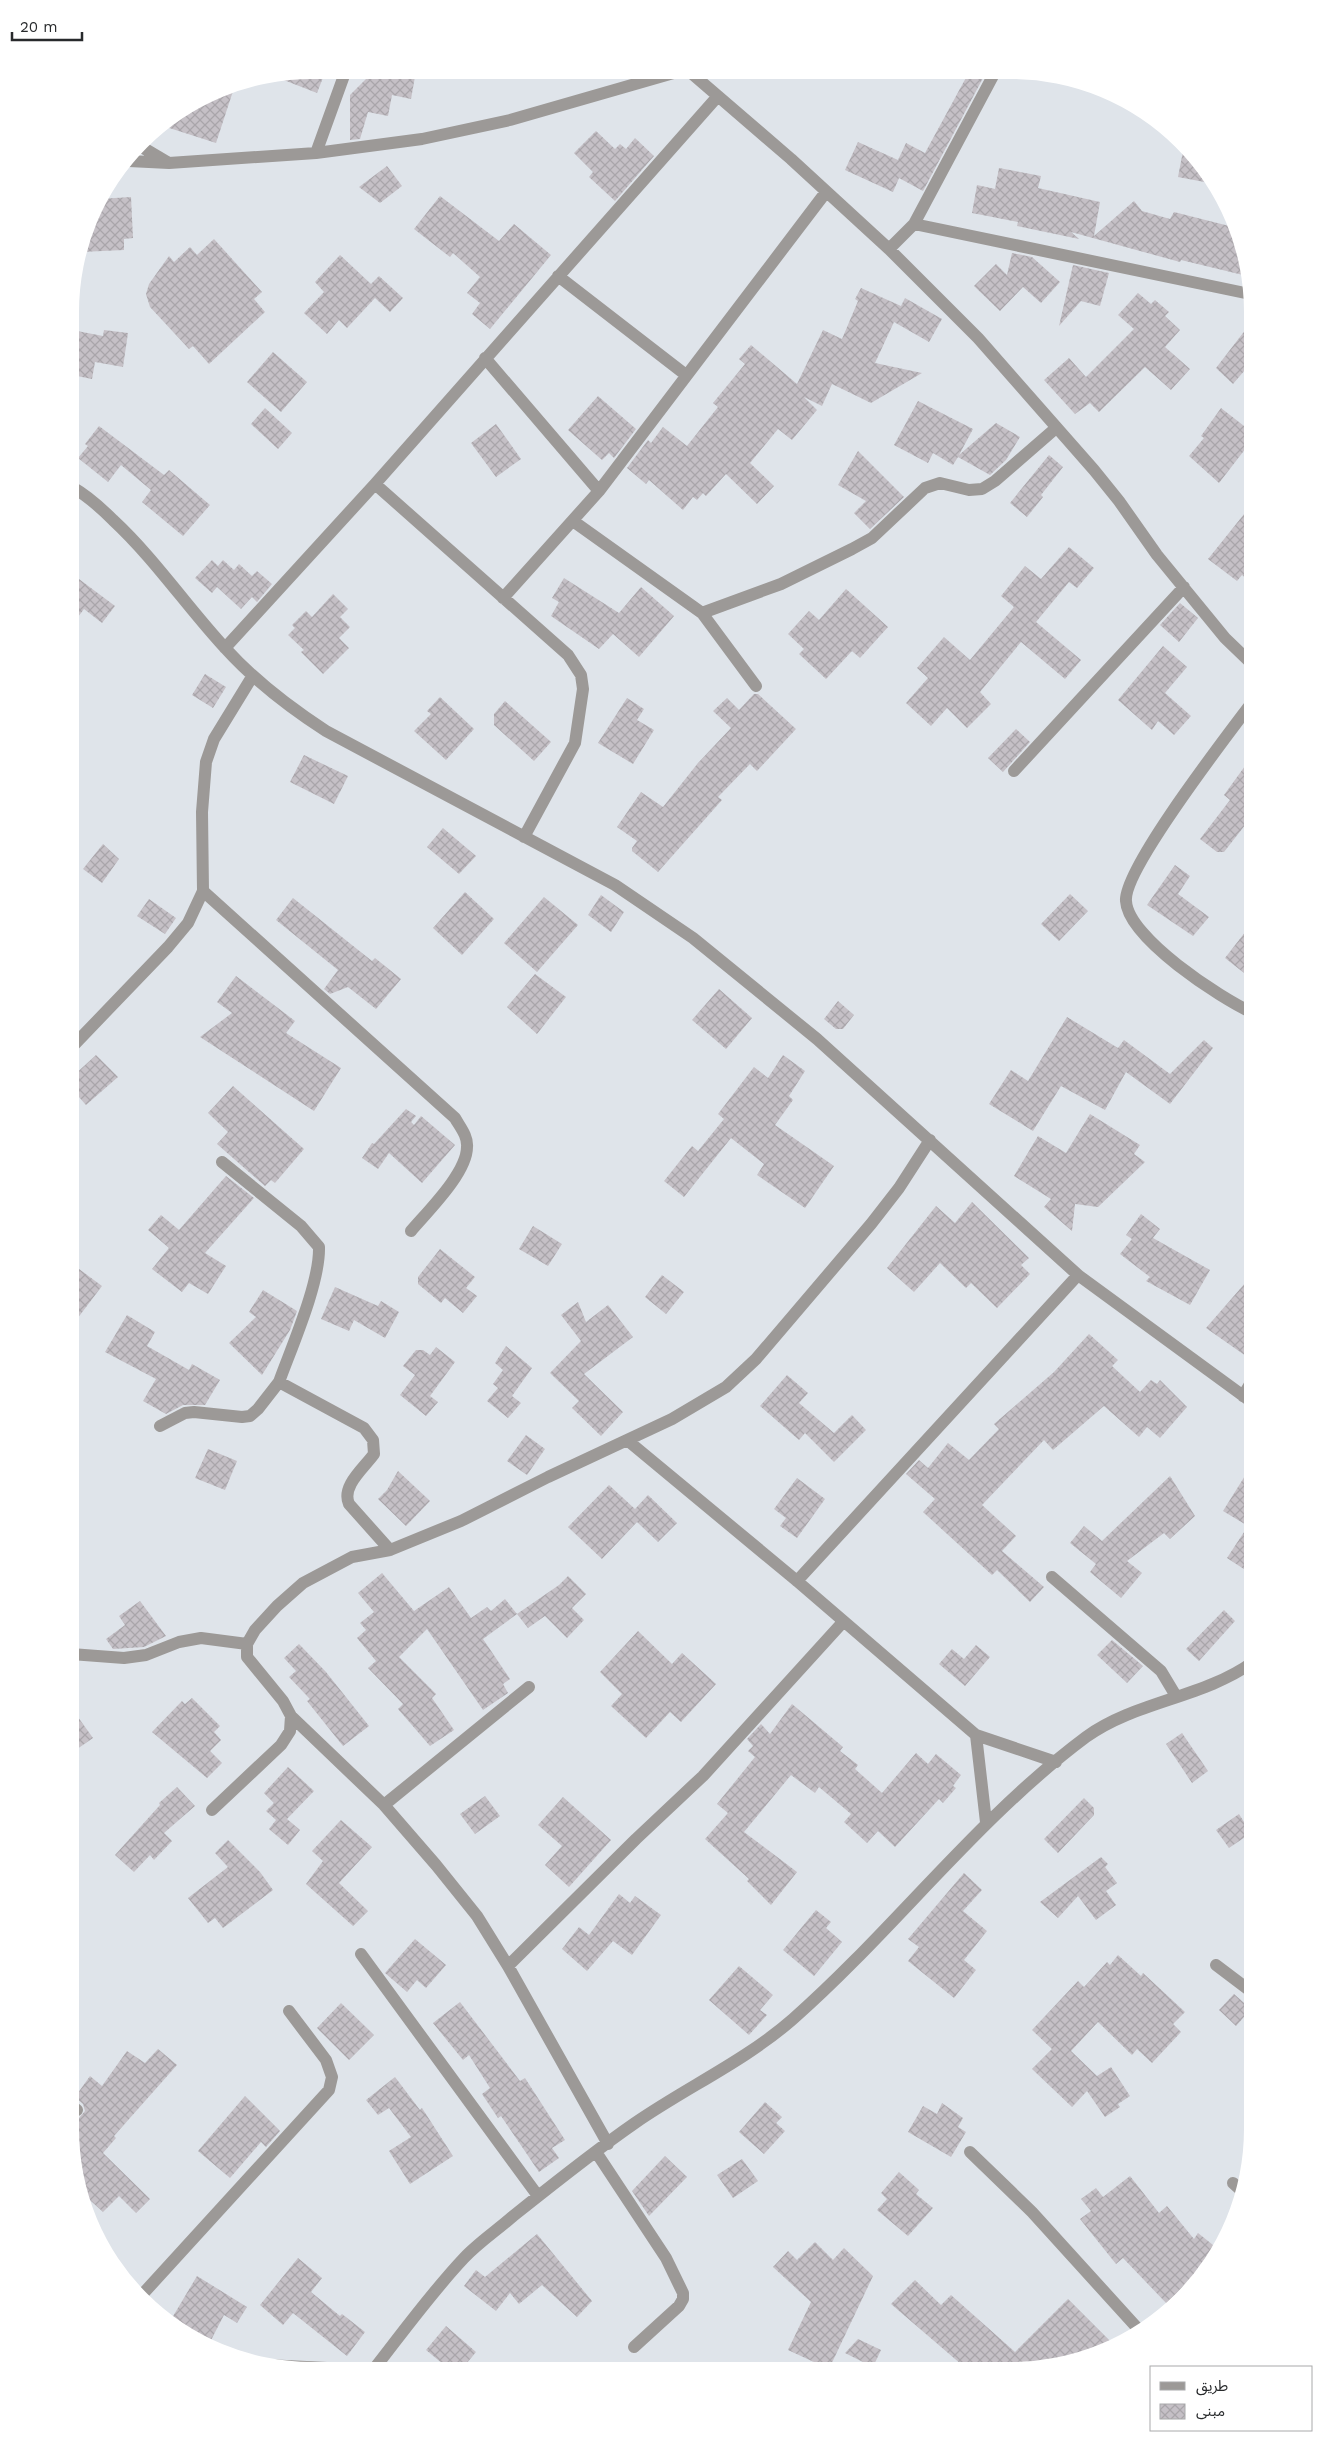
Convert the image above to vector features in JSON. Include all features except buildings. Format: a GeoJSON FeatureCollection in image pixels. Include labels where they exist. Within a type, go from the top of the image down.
{"type":"FeatureCollection","features":[{"type":"Feature","properties":{"kind":"street"},"geometry":{"type":"LineString","coordinates":[[316,153],[343,79]]}},
{"type":"Feature","properties":{"kind":"street"},"geometry":{"type":"LineString","coordinates":[[134,161],[169,163],[316,153],[422,139],[510,120],[653,79]]}},
{"type":"Feature","properties":{"kind":"street"},"geometry":{"type":"LineString","coordinates":[[698,79],[889,249],[978,338],[1106,485],[1157,556],[1225,638],[1244,657]]}},
{"type":"Feature","properties":{"kind":"street"},"geometry":{"type":"LineString","coordinates":[[889,249],[914,224],[991,79]]}},
{"type":"Feature","properties":{"kind":"street"},"geometry":{"type":"LineString","coordinates":[[225,648],[375,484],[718,96]]}},
{"type":"Feature","properties":{"kind":"street"},"geometry":{"type":"LineString","coordinates":[[145,149],[169,163]]}},
{"type":"Feature","properties":{"kind":"street"},"geometry":{"type":"LineString","coordinates":[[503,598],[598,491],[826,192]]}},
{"type":"Feature","properties":{"kind":"street"},"geometry":{"type":"LineString","coordinates":[[914,224],[1243,293]]}},
{"type":"Feature","properties":{"kind":"street"},"geometry":{"type":"LineString","coordinates":[[558,276],[686,375]]}},
{"type":"Feature","properties":{"kind":"street"},"geometry":{"type":"LineString","coordinates":[[485,358],[598,491]]}},
{"type":"Feature","properties":{"kind":"street"},"geometry":{"type":"LineString","coordinates":[[702,614],[781,584],[872,538],[925,488],[940,483],[968,490],[982,489],[995,481],[1056,428]]}},
{"type":"Feature","properties":{"kind":"street"},"geometry":{"type":"LineString","coordinates":[[375,484],[568,655],[581,675],[583,689],[575,743],[524,837]]}},
{"type":"Feature","properties":{"kind":"street"},"geometry":{"type":"LineString","coordinates":[[79,491],[87,495],[140,545],[225,648],[252,677],[287,705],[326,731],[615,885],[693,938],[817,1039],[1078,1275],[1244,1397]]}},
{"type":"Feature","properties":{"kind":"street"},"geometry":{"type":"LineString","coordinates":[[573,521],[702,614],[756,686]]}},
{"type":"Feature","properties":{"kind":"street"},"geometry":{"type":"LineString","coordinates":[[1014,771],[1184,587]]}},
{"type":"Feature","properties":{"kind":"street"},"geometry":{"type":"LineString","coordinates":[[79,1040],[168,947],[188,923],[203,891],[202,812],[206,762],[214,740],[252,677]]}},
{"type":"Feature","properties":{"kind":"street"},"geometry":{"type":"LineString","coordinates":[[1244,712],[1186,791],[1133,876],[1125,899],[1128,913],[1136,927],[1150,941],[1231,1003],[1244,1009]]}},
{"type":"Feature","properties":{"kind":"street"},"geometry":{"type":"LineString","coordinates":[[203,891],[455,1118],[464,1132],[467,1147],[463,1163],[456,1177],[411,1231]]}},
{"type":"Feature","properties":{"kind":"street"},"geometry":{"type":"LineString","coordinates":[[608,2144],[508,1966],[465,1902],[436,1865],[384,1806],[291,1716],[283,1701],[247,1657],[247,1644],[255,1630],[277,1606],[303,1583],[352,1557],[390,1550],[461,1521],[703,1402],[726,1387],[756,1359],[871,1224],[899,1188],[930,1140]]}},
{"type":"Feature","properties":{"kind":"street"},"geometry":{"type":"LineString","coordinates":[[160,1426],[185,1413],[194,1412],[242,1417],[250,1416],[279,1382],[317,1268],[319,1246],[301,1226],[222,1162]]}},
{"type":"Feature","properties":{"kind":"street"},"geometry":{"type":"LineString","coordinates":[[797,1581],[1078,1275]]}},
{"type":"Feature","properties":{"kind":"street"},"geometry":{"type":"LineString","coordinates":[[279,1382],[364,1428],[373,1440],[374,1454],[348,1488],[346,1497],[349,1504],[390,1550]]}},
{"type":"Feature","properties":{"kind":"street"},"geometry":{"type":"LineString","coordinates":[[627,1440],[797,1581],[976,1735],[1056,1762]]}},
{"type":"Feature","properties":{"kind":"street"},"geometry":{"type":"LineString","coordinates":[[1052,1576],[1161,1672],[1176,1696]]}},
{"type":"Feature","properties":{"kind":"street"},"geometry":{"type":"LineString","coordinates":[[508,1966],[636,1839],[704,1776],[843,1622]]}},
{"type":"Feature","properties":{"kind":"street"},"geometry":{"type":"LineString","coordinates":[[79,1655],[124,1658],[146,1655],[180,1642],[201,1638],[247,1644]]}},
{"type":"Feature","properties":{"kind":"street"},"geometry":{"type":"LineString","coordinates":[[379,2362],[427,2300],[466,2256],[538,2196],[634,2124],[757,2047],[792,2020],[844,1970],[986,1822],[1088,1736],[1122,1717],[1224,1678],[1244,1667]]}},
{"type":"Feature","properties":{"kind":"street"},"geometry":{"type":"LineString","coordinates":[[384,1806],[528,1687]]}},
{"type":"Feature","properties":{"kind":"street"},"geometry":{"type":"LineString","coordinates":[[212,1810],[281,1745],[290,1731],[291,1716]]}},
{"type":"Feature","properties":{"kind":"street"},"geometry":{"type":"LineString","coordinates":[[976,1735],[986,1822]]}},
{"type":"Feature","properties":{"kind":"street"},"geometry":{"type":"LineString","coordinates":[[361,1954],[538,2196]]}},
{"type":"Feature","properties":{"kind":"street"},"geometry":{"type":"LineString","coordinates":[[1216,1965],[1244,1987]]}},
{"type":"Feature","properties":{"kind":"street"},"geometry":{"type":"LineString","coordinates":[[145,2292],[329,2090],[332,2076],[326,2060],[289,2011]]}},
{"type":"Feature","properties":{"kind":"street"},"geometry":{"type":"LineString","coordinates":[[596,2152],[653,2236],[683,2294],[683,2300],[679,2306],[634,2347]]}},
{"type":"Feature","properties":{"kind":"street"},"geometry":{"type":"LineString","coordinates":[[970,2152],[1032,2212],[1137,2325]]}},
{"type":"Feature","properties":{"kind":"street"},"geometry":{"type":"LineString","coordinates":[[1232,2182],[1237,2186]]}}]}
